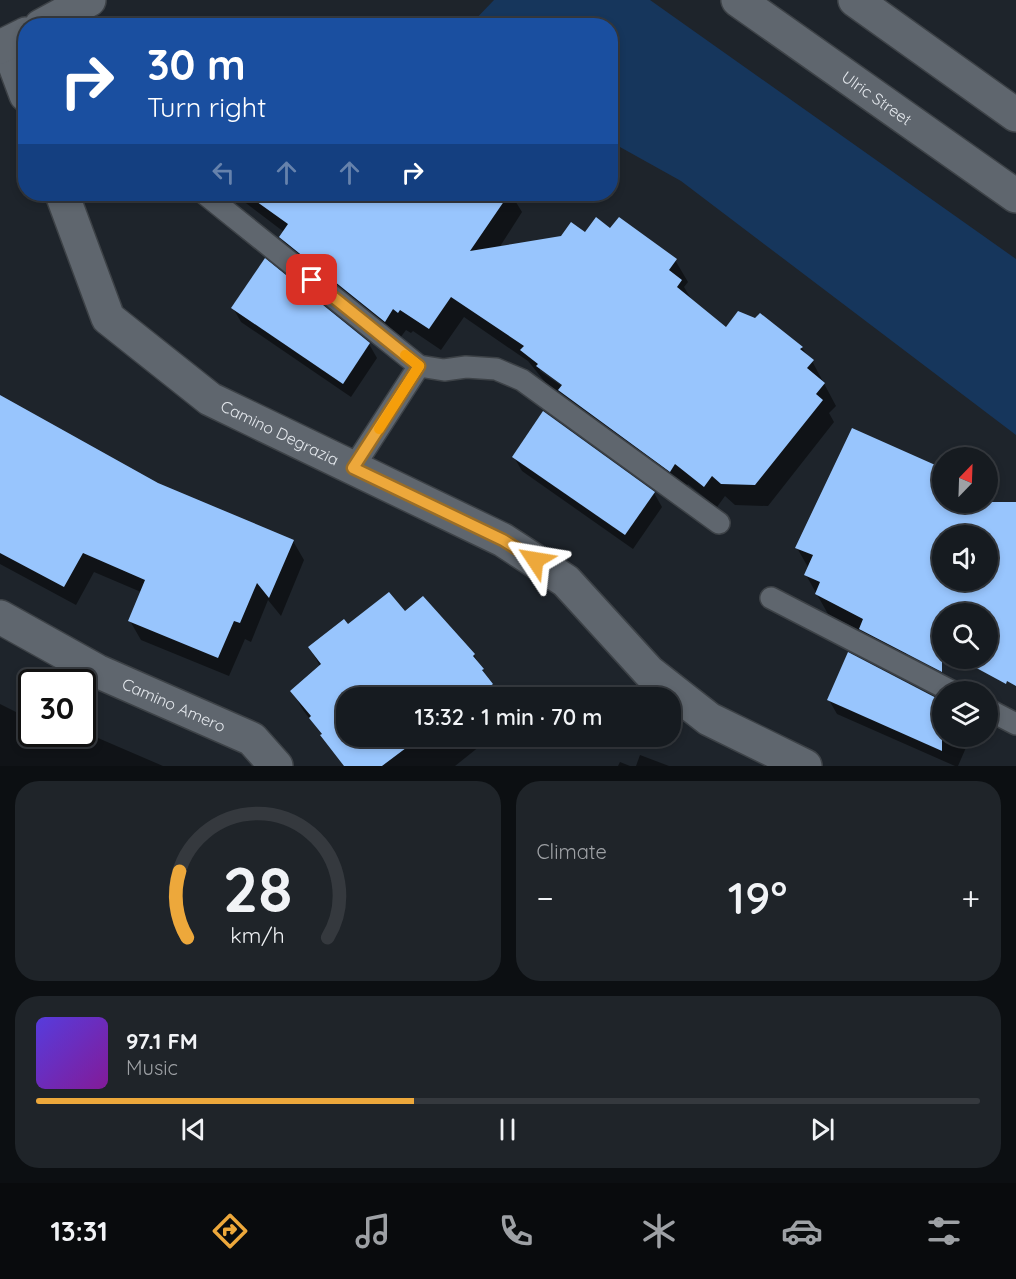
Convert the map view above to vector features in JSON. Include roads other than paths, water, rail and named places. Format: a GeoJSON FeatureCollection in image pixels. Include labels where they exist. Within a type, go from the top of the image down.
{"type":"FeatureCollection","features":[{"type":"Feature","properties":{"kind":"street"},"geometry":{"type":"LineString","coordinates":[[56,18],[89,0]]}},
{"type":"Feature","properties":{"kind":"street","name":"Ulric Street"},"geometry":{"type":"LineString","coordinates":[[738,0],[1016,196]]}},
{"type":"Feature","properties":{"kind":"street"},"geometry":{"type":"LineString","coordinates":[[855,0],[1016,116]]}},
{"type":"Feature","properties":{"kind":"street"},"geometry":{"type":"LineString","coordinates":[[11,41],[18,66]]}},
{"type":"Feature","properties":{"kind":"street"},"geometry":{"type":"LineString","coordinates":[[974,167],[1016,174]]}},
{"type":"Feature","properties":{"kind":"street","name":"Camino Degrazia"},"geometry":{"type":"LineString","coordinates":[[65,201],[108,318],[210,399],[512,545],[566,581],[649,672],[709,719],[805,766]]}},
{"type":"Feature","properties":{"kind":"street","name":"Camino Amero"},"geometry":{"type":"LineString","coordinates":[[0,617],[98,671],[252,739],[276,766]]}},
{"type":"Feature","properties":{"kind":"lane"},"geometry":{"type":"LineString","coordinates":[[214,201],[419,366],[444,370],[466,367],[496,369],[522,380],[719,523]]}},
{"type":"Feature","properties":{"kind":"lane"},"geometry":{"type":"LineString","coordinates":[[353,468],[419,366]]}},
{"type":"Feature","properties":{"kind":"lane"},"geometry":{"type":"LineString","coordinates":[[771,598],[933,681]]}},
{"type":"Feature","properties":{"kind":"lane"},"geometry":{"type":"LineString","coordinates":[[998,715],[1016,724]]}}]}
